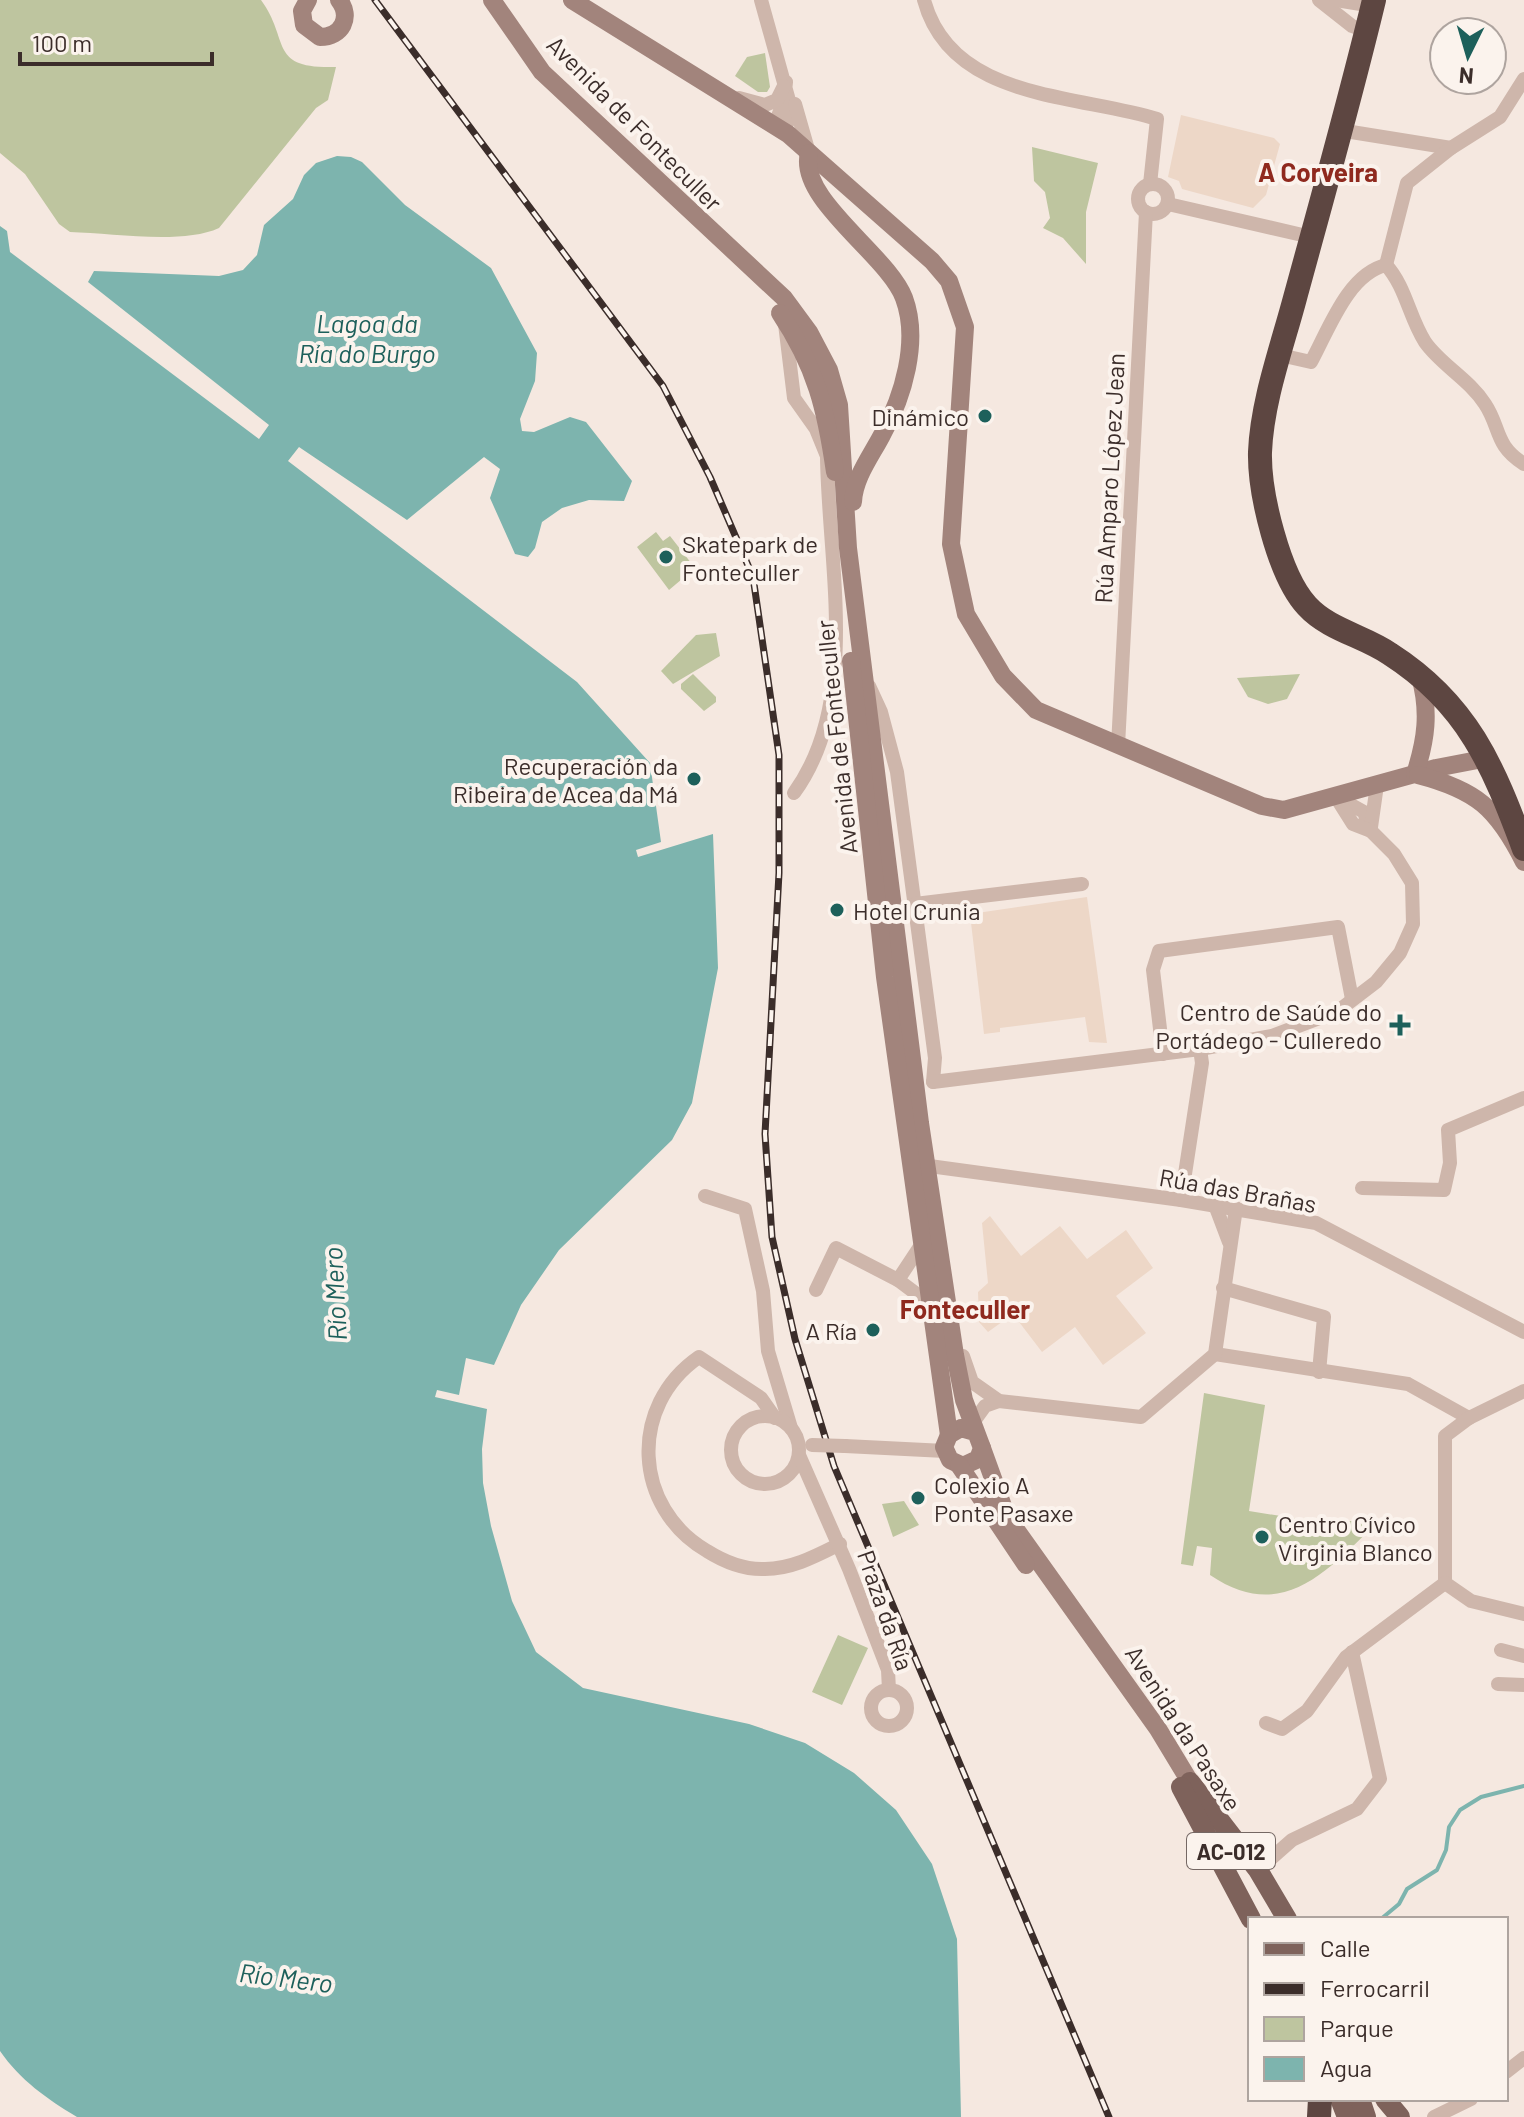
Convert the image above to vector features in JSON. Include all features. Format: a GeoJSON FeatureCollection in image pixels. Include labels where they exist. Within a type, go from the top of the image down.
{"type":"FeatureCollection","features":[{"type":"Feature","properties":{"kind":"highway"},"geometry":{"type":"LineString","coordinates":[[1358,2],[1366,31],[1280,355],[1260,451],[1272,523],[1285,570],[1306,606],[1322,620],[1378,646],[1420,676],[1467,723],[1488,758],[1524,849]]}},
{"type":"Feature","properties":{"kind":"main road"},"geometry":{"type":"LineString","coordinates":[[308,0],[302,11],[304,25],[320,37],[340,31],[347,4]]}},
{"type":"Feature","properties":{"kind":"main road","name":"Avenida de Fonteculler"},"geometry":{"type":"LineString","coordinates":[[481,0],[531,71],[551,92],[792,319],[815,374],[828,418],[836,482],[885,977],[947,1443]]}},
{"type":"Feature","properties":{"kind":"main road","name":"Avenida de Fonteculler"},"geometry":{"type":"LineString","coordinates":[[492,0],[542,72],[766,281],[829,370],[844,442],[848,548],[910,1039],[919,1085],[924,1165],[955,1355],[976,1435],[1007,1517],[1069,1612]]}},
{"type":"Feature","properties":{"kind":"main road"},"geometry":{"type":"LineString","coordinates":[[502,0],[542,72]]}},
{"type":"Feature","properties":{"kind":"main road"},"geometry":{"type":"LineString","coordinates":[[572,0],[774,126],[932,261],[949,281],[965,327],[951,544],[966,614],[1003,676],[1036,710],[1262,806],[1284,810],[1415,774],[1488,758]]}},
{"type":"Feature","properties":{"kind":"main road"},"geometry":{"type":"LineString","coordinates":[[809,153],[807,163],[812,182],[839,219],[889,270],[904,298],[908,318],[908,364],[901,392],[886,429],[854,486],[854,525],[848,548]]}},
{"type":"Feature","properties":{"kind":"main road"},"geometry":{"type":"LineString","coordinates":[[1415,774],[1426,740],[1427,708],[1420,676]]}},
{"type":"Feature","properties":{"kind":"main road"},"geometry":{"type":"LineString","coordinates":[[875,888],[874,787],[878,770]]}},
{"type":"Feature","properties":{"kind":"main road"},"geometry":{"type":"LineString","coordinates":[[1415,774],[1475,795],[1495,814],[1524,862]]}},
{"type":"Feature","properties":{"kind":"main road"},"geometry":{"type":"LineString","coordinates":[[959,1465],[975,1462],[976,1435],[961,1428],[947,1443],[950,1460],[959,1465],[1004,1536],[1069,1612]]}},
{"type":"Feature","properties":{"kind":"main road","name":"Avenida da Pasaxe"},"geometry":{"type":"LineString","coordinates":[[1069,1612],[1272,1917]]}},
{"type":"Feature","properties":{"kind":"main road"},"geometry":{"type":"LineString","coordinates":[[1186,1784],[1258,1870],[1286,1917]]}},
{"type":"Feature","properties":{"kind":"main road","name":"Avenida da Pasaxe"},"geometry":{"type":"LineString","coordinates":[[1186,1784],[1248,1913]]}},
{"type":"Feature","properties":{"kind":"main road"},"geometry":{"type":"LineString","coordinates":[[1387,2101],[1400,2117]]}},
{"type":"Feature","properties":{"kind":"street"},"geometry":{"type":"LineString","coordinates":[[593,0],[622,33]]}},
{"type":"Feature","properties":{"kind":"street"},"geometry":{"type":"LineString","coordinates":[[761,0],[809,153]]}},
{"type":"Feature","properties":{"kind":"street"},"geometry":{"type":"LineString","coordinates":[[924,0],[939,32],[951,47],[1000,82],[1066,101],[1132,111],[1157,119],[1150,184],[1138,196],[1146,212],[1156,213],[1168,204],[1311,237]]}},
{"type":"Feature","properties":{"kind":"street"},"geometry":{"type":"LineString","coordinates":[[1319,0],[1341,18],[1366,31]]}},
{"type":"Feature","properties":{"kind":"street"},"geometry":{"type":"LineString","coordinates":[[1341,18],[1342,6],[1358,2]]}},
{"type":"Feature","properties":{"kind":"street"},"geometry":{"type":"LineString","coordinates":[[1386,265],[1407,183],[1451,148],[1500,117],[1524,79]]}},
{"type":"Feature","properties":{"kind":"street"},"geometry":{"type":"LineString","coordinates":[[714,89],[765,105],[777,100],[786,82]]}},
{"type":"Feature","properties":{"kind":"street"},"geometry":{"type":"LineString","coordinates":[[774,126],[784,101],[786,82]]}},
{"type":"Feature","properties":{"kind":"street"},"geometry":{"type":"LineString","coordinates":[[1339,130],[1451,148]]}},
{"type":"Feature","properties":{"kind":"street"},"geometry":{"type":"LineString","coordinates":[[1150,184],[1166,190],[1168,204]]}},
{"type":"Feature","properties":{"kind":"street","name":"Rúa Amparo López Jean"},"geometry":{"type":"LineString","coordinates":[[1118,746],[1146,212]]}},
{"type":"Feature","properties":{"kind":"street"},"geometry":{"type":"LineString","coordinates":[[1280,355],[1311,362],[1343,302],[1370,269],[1386,265]]}},
{"type":"Feature","properties":{"kind":"street"},"geometry":{"type":"LineString","coordinates":[[1386,265],[1396,276],[1425,342],[1469,383],[1487,406],[1498,440],[1524,464]]}},
{"type":"Feature","properties":{"kind":"street"},"geometry":{"type":"LineString","coordinates":[[792,319],[791,382],[794,398],[816,429],[827,456],[836,662],[829,716],[809,773],[794,793]]}},
{"type":"Feature","properties":{"kind":"street"},"geometry":{"type":"LineString","coordinates":[[791,382],[803,368],[815,374]]}},
{"type":"Feature","properties":{"kind":"street"},"geometry":{"type":"LineString","coordinates":[[791,382],[806,389],[821,370],[844,442]]}},
{"type":"Feature","properties":{"kind":"street"},"geometry":{"type":"LineString","coordinates":[[866,678],[881,712],[897,772],[915,904],[935,1058],[919,1085]]}},
{"type":"Feature","properties":{"kind":"street","name":"Avenida de Fonteculler"},"geometry":{"type":"LineString","coordinates":[[878,770],[897,772]]}},
{"type":"Feature","properties":{"kind":"street"},"geometry":{"type":"LineString","coordinates":[[1371,831],[1377,785]]}},
{"type":"Feature","properties":{"kind":"street"},"geometry":{"type":"LineString","coordinates":[[919,1085],[1200,1049],[1272,1036],[1338,1011],[1376,982],[1400,953],[1413,924],[1412,883],[1394,854],[1371,831],[1364,812],[1336,797]]}},
{"type":"Feature","properties":{"kind":"street"},"geometry":{"type":"LineString","coordinates":[[915,904],[1082,884]]}},
{"type":"Feature","properties":{"kind":"street"},"geometry":{"type":"LineString","coordinates":[[1163,1054],[1153,970],[1159,951],[1338,927],[1352,999]]}},
{"type":"Feature","properties":{"kind":"street"},"geometry":{"type":"LineString","coordinates":[[885,977],[895,993],[919,1085]]}},
{"type":"Feature","properties":{"kind":"street"},"geometry":{"type":"LineString","coordinates":[[1181,1200],[1202,1063],[1200,1049]]}},
{"type":"Feature","properties":{"kind":"street","name":"Avenida de Fonteculler"},"geometry":{"type":"LineString","coordinates":[[917,1216],[924,1165],[919,1085]]}},
{"type":"Feature","properties":{"kind":"street"},"geometry":{"type":"LineString","coordinates":[[1362,1188],[1444,1190],[1450,1163],[1448,1130],[1524,1098]]}},
{"type":"Feature","properties":{"kind":"street","name":"Rúa das Brañas"},"geometry":{"type":"LineString","coordinates":[[924,1165],[1236,1208],[1316,1223],[1524,1332]]}},
{"type":"Feature","properties":{"kind":"street"},"geometry":{"type":"LineString","coordinates":[[705,1196],[745,1209],[763,1291],[768,1351],[791,1428]]}},
{"type":"Feature","properties":{"kind":"street"},"geometry":{"type":"LineString","coordinates":[[1215,1205],[1229,1243]]}},
{"type":"Feature","properties":{"kind":"street"},"geometry":{"type":"LineString","coordinates":[[976,1435],[985,1406],[999,1401],[1141,1417],[1215,1354],[1236,1208]]}},
{"type":"Feature","properties":{"kind":"street"},"geometry":{"type":"LineString","coordinates":[[898,1280],[921,1245]]}},
{"type":"Feature","properties":{"kind":"street"},"geometry":{"type":"LineString","coordinates":[[816,1290],[836,1248],[898,1280],[930,1304]]}},
{"type":"Feature","properties":{"kind":"street"},"geometry":{"type":"LineString","coordinates":[[946,1288],[972,1382],[999,1401]]}},
{"type":"Feature","properties":{"kind":"street"},"geometry":{"type":"LineString","coordinates":[[1223,1288],[1324,1317],[1319,1372]]}},
{"type":"Feature","properties":{"kind":"street"},"geometry":{"type":"LineString","coordinates":[[1215,1354],[1408,1384],[1469,1418]]}},
{"type":"Feature","properties":{"kind":"street","name":"Praza da Ría"},"geometry":{"type":"LineString","coordinates":[[840,1544],[801,1563],[763,1570],[725,1562],[692,1543],[670,1520],[655,1494],[646,1463],[648,1435],[655,1411],[672,1381],[699,1357],[761,1398],[775,1418],[791,1428],[803,1448],[840,1544],[888,1670],[889,1690]]}},
{"type":"Feature","properties":{"kind":"street"},"geometry":{"type":"LineString","coordinates":[[1445,1583],[1445,1436],[1469,1418],[1524,1391]]}},
{"type":"Feature","properties":{"kind":"street"},"geometry":{"type":"LineString","coordinates":[[775,1418],[756,1418],[739,1429],[732,1448],[735,1466],[751,1481],[772,1484],[790,1474],[803,1448],[947,1443]]}},
{"type":"Feature","properties":{"kind":"street"},"geometry":{"type":"LineString","coordinates":[[1445,1583],[1471,1601],[1524,1614]]}},
{"type":"Feature","properties":{"kind":"street"},"geometry":{"type":"LineString","coordinates":[[1266,1723],[1282,1729],[1307,1711],[1352,1652],[1445,1583]]}},
{"type":"Feature","properties":{"kind":"street"},"geometry":{"type":"LineString","coordinates":[[1501,1650],[1524,1656]]}},
{"type":"Feature","properties":{"kind":"street"},"geometry":{"type":"LineString","coordinates":[[1258,1870],[1292,1840],[1357,1809],[1380,1779],[1352,1652]]}},
{"type":"Feature","properties":{"kind":"street"},"geometry":{"type":"LineString","coordinates":[[1498,1684],[1524,1685]]}},
{"type":"Feature","properties":{"kind":"street"},"geometry":{"type":"LineString","coordinates":[[1508,2070],[1524,2058]]}},
{"type":"Feature","properties":{"kind":"street"},"geometry":{"type":"LineString","coordinates":[[1434,2117],[1467,2101]]}},
{"type":"Feature","properties":{"kind":"green space"},"geometry":{"type":"Polygon","coordinates":[[[0,0],[261,0],[290,57],[299,63],[336,67],[328,100],[316,108],[219,228],[167,237],[70,232],[59,224],[25,174],[0,153],[0,0]]]}},
{"type":"Feature","properties":{"kind":"green space"},"geometry":{"type":"Polygon","coordinates":[[[765,53],[770,87],[767,92],[758,92],[735,76],[747,57],[765,53]]]}},
{"type":"Feature","properties":{"kind":"green space"},"geometry":{"type":"Polygon","coordinates":[[[1032,147],[1098,163],[1086,212],[1086,264],[1063,238],[1043,228],[1050,218],[1045,192],[1034,181],[1032,147]]]}},
{"type":"Feature","properties":{"kind":"green space","name":"Skatepark de Fonteculler"},"geometry":{"type":"Polygon","coordinates":[[[656,532],[663,541],[670,536],[695,568],[669,590],[637,547],[656,532]]]}},
{"type":"Feature","properties":{"kind":"green space"},"geometry":{"type":"Polygon","coordinates":[[[716,633],[720,656],[673,684],[661,671],[696,635],[716,633]]]}},
{"type":"Feature","properties":{"kind":"green space"},"geometry":{"type":"Polygon","coordinates":[[[693,674],[716,697],[716,702],[704,711],[681,689],[681,684],[693,674]]]}},
{"type":"Feature","properties":{"kind":"green space"},"geometry":{"type":"Polygon","coordinates":[[[1300,674],[1287,699],[1268,704],[1248,697],[1237,678],[1300,674]]]}},
{"type":"Feature","properties":{"kind":"green space"},"geometry":{"type":"Polygon","coordinates":[[[1204,1393],[1265,1405],[1249,1511],[1312,1521],[1379,1521],[1323,1572],[1283,1593],[1260,1594],[1236,1589],[1210,1575],[1212,1548],[1197,1546],[1193,1566],[1181,1564],[1204,1393]]]}},
{"type":"Feature","properties":{"kind":"green space"},"geometry":{"type":"Polygon","coordinates":[[[904,1501],[919,1525],[893,1537],[882,1504],[904,1501]]]}},
{"type":"Feature","properties":{"kind":"green space"},"geometry":{"type":"Polygon","coordinates":[[[838,1635],[868,1648],[842,1705],[812,1692],[838,1635]]]}},
{"type":"Feature","properties":{"kind":"shaded area"},"geometry":{"type":"Polygon","coordinates":[[[1181,115],[1274,138],[1280,144],[1266,195],[1253,208],[1182,189],[1179,181],[1168,177],[1181,115]]]}},
{"type":"Feature","properties":{"kind":"shaded area"},"geometry":{"type":"Polygon","coordinates":[[[1087,897],[1107,1043],[1089,1042],[1085,1017],[1000,1028],[1000,1032],[984,1034],[970,914],[1087,897]]]}},
{"type":"Feature","properties":{"kind":"shaded area"},"geometry":{"type":"Polygon","coordinates":[[[990,1216],[1021,1256],[1060,1226],[1087,1259],[1126,1230],[1153,1268],[1116,1296],[1146,1333],[1103,1365],[1075,1327],[1042,1352],[1013,1314],[988,1332],[979,1322],[978,1292],[988,1283],[982,1223],[990,1216]]]}},
{"type":"Feature","properties":{"kind":"water"},"geometry":{"type":"Polygon","coordinates":[[[337,156],[362,162],[405,205],[491,268],[537,353],[535,381],[520,419],[522,431],[534,432],[570,417],[586,422],[632,481],[624,501],[589,500],[562,508],[542,522],[535,548],[528,557],[515,554],[490,498],[500,469],[484,457],[407,520],[299,447],[288,461],[577,682],[650,763],[661,842],[636,850],[638,857],[713,834],[718,968],[692,1103],[672,1140],[559,1250],[521,1305],[494,1365],[466,1358],[459,1395],[437,1390],[435,1397],[487,1409],[482,1449],[483,1483],[491,1526],[512,1601],[536,1652],[583,1688],[749,1724],[805,1743],[854,1773],[896,1810],[932,1864],[957,1939],[961,2117],[77,2117],[35,2088],[0,2051],[0,226],[7,231],[10,252],[259,439],[269,425],[88,282],[94,271],[219,276],[243,270],[257,255],[264,225],[293,199],[304,175],[316,163],[337,156]]]}},
{"type":"Feature","properties":{"kind":"waterway"},"geometry":{"type":"LineString","coordinates":[[1383,1917],[1399,1904],[1407,1889],[1437,1870],[1446,1850],[1449,1827],[1460,1810],[1481,1797],[1524,1786]]}},
{"type":"Feature","properties":{"kind":"railway"},"geometry":{"type":"LineString","coordinates":[[375,0],[663,386],[710,477],[753,577],[779,755],[779,873],[765,1134],[772,1237],[795,1339],[834,1466],[1109,2117]]}},
{"type":"Feature","properties":{"kind":"place","name":"Dinámico"},"geometry":{"type":"Point","coordinates":[985,416]}},
{"type":"Feature","properties":{"kind":"place","name":"Skatepark de Fonteculler"},"geometry":{"type":"Point","coordinates":[666,557]}},
{"type":"Feature","properties":{"kind":"place","name":"Recuperación da Ribeira de Acea da Má"},"geometry":{"type":"Point","coordinates":[694,779]}},
{"type":"Feature","properties":{"kind":"place","name":"Hotel Crunia"},"geometry":{"type":"Point","coordinates":[837,910]}},
{"type":"Feature","properties":{"kind":"place","name":"Centro de Saúde do Portádego - Culleredo"},"geometry":{"type":"Point","coordinates":[1400,1025]}},
{"type":"Feature","properties":{"kind":"place","name":"A Ría"},"geometry":{"type":"Point","coordinates":[873,1330]}},
{"type":"Feature","properties":{"kind":"place","name":"Colexio A Ponte Pasaxe"},"geometry":{"type":"Point","coordinates":[918,1498]}},
{"type":"Feature","properties":{"kind":"place","name":"Centro Cívico Virginia Blanco"},"geometry":{"type":"Point","coordinates":[1262,1537]}},
{"type":"Feature","properties":{"kind":"district","name":"A Corveira"},"geometry":{"type":"Point","coordinates":[1318,171]}},
{"type":"Feature","properties":{"kind":"district","name":"Fonteculler"},"geometry":{"type":"Point","coordinates":[965,1308]}},
{"type":"Feature","properties":{"kind":"water label","name":"Lagoa da Ría do Burgo"},"geometry":{"type":"Point","coordinates":[367,337]}},
{"type":"Feature","properties":{"kind":"water label","name":"Río Mero"},"geometry":{"type":"Point","coordinates":[334,1294]}},
{"type":"Feature","properties":{"kind":"water label","name":"Río Mero"},"geometry":{"type":"Point","coordinates":[286,1977]}}]}
